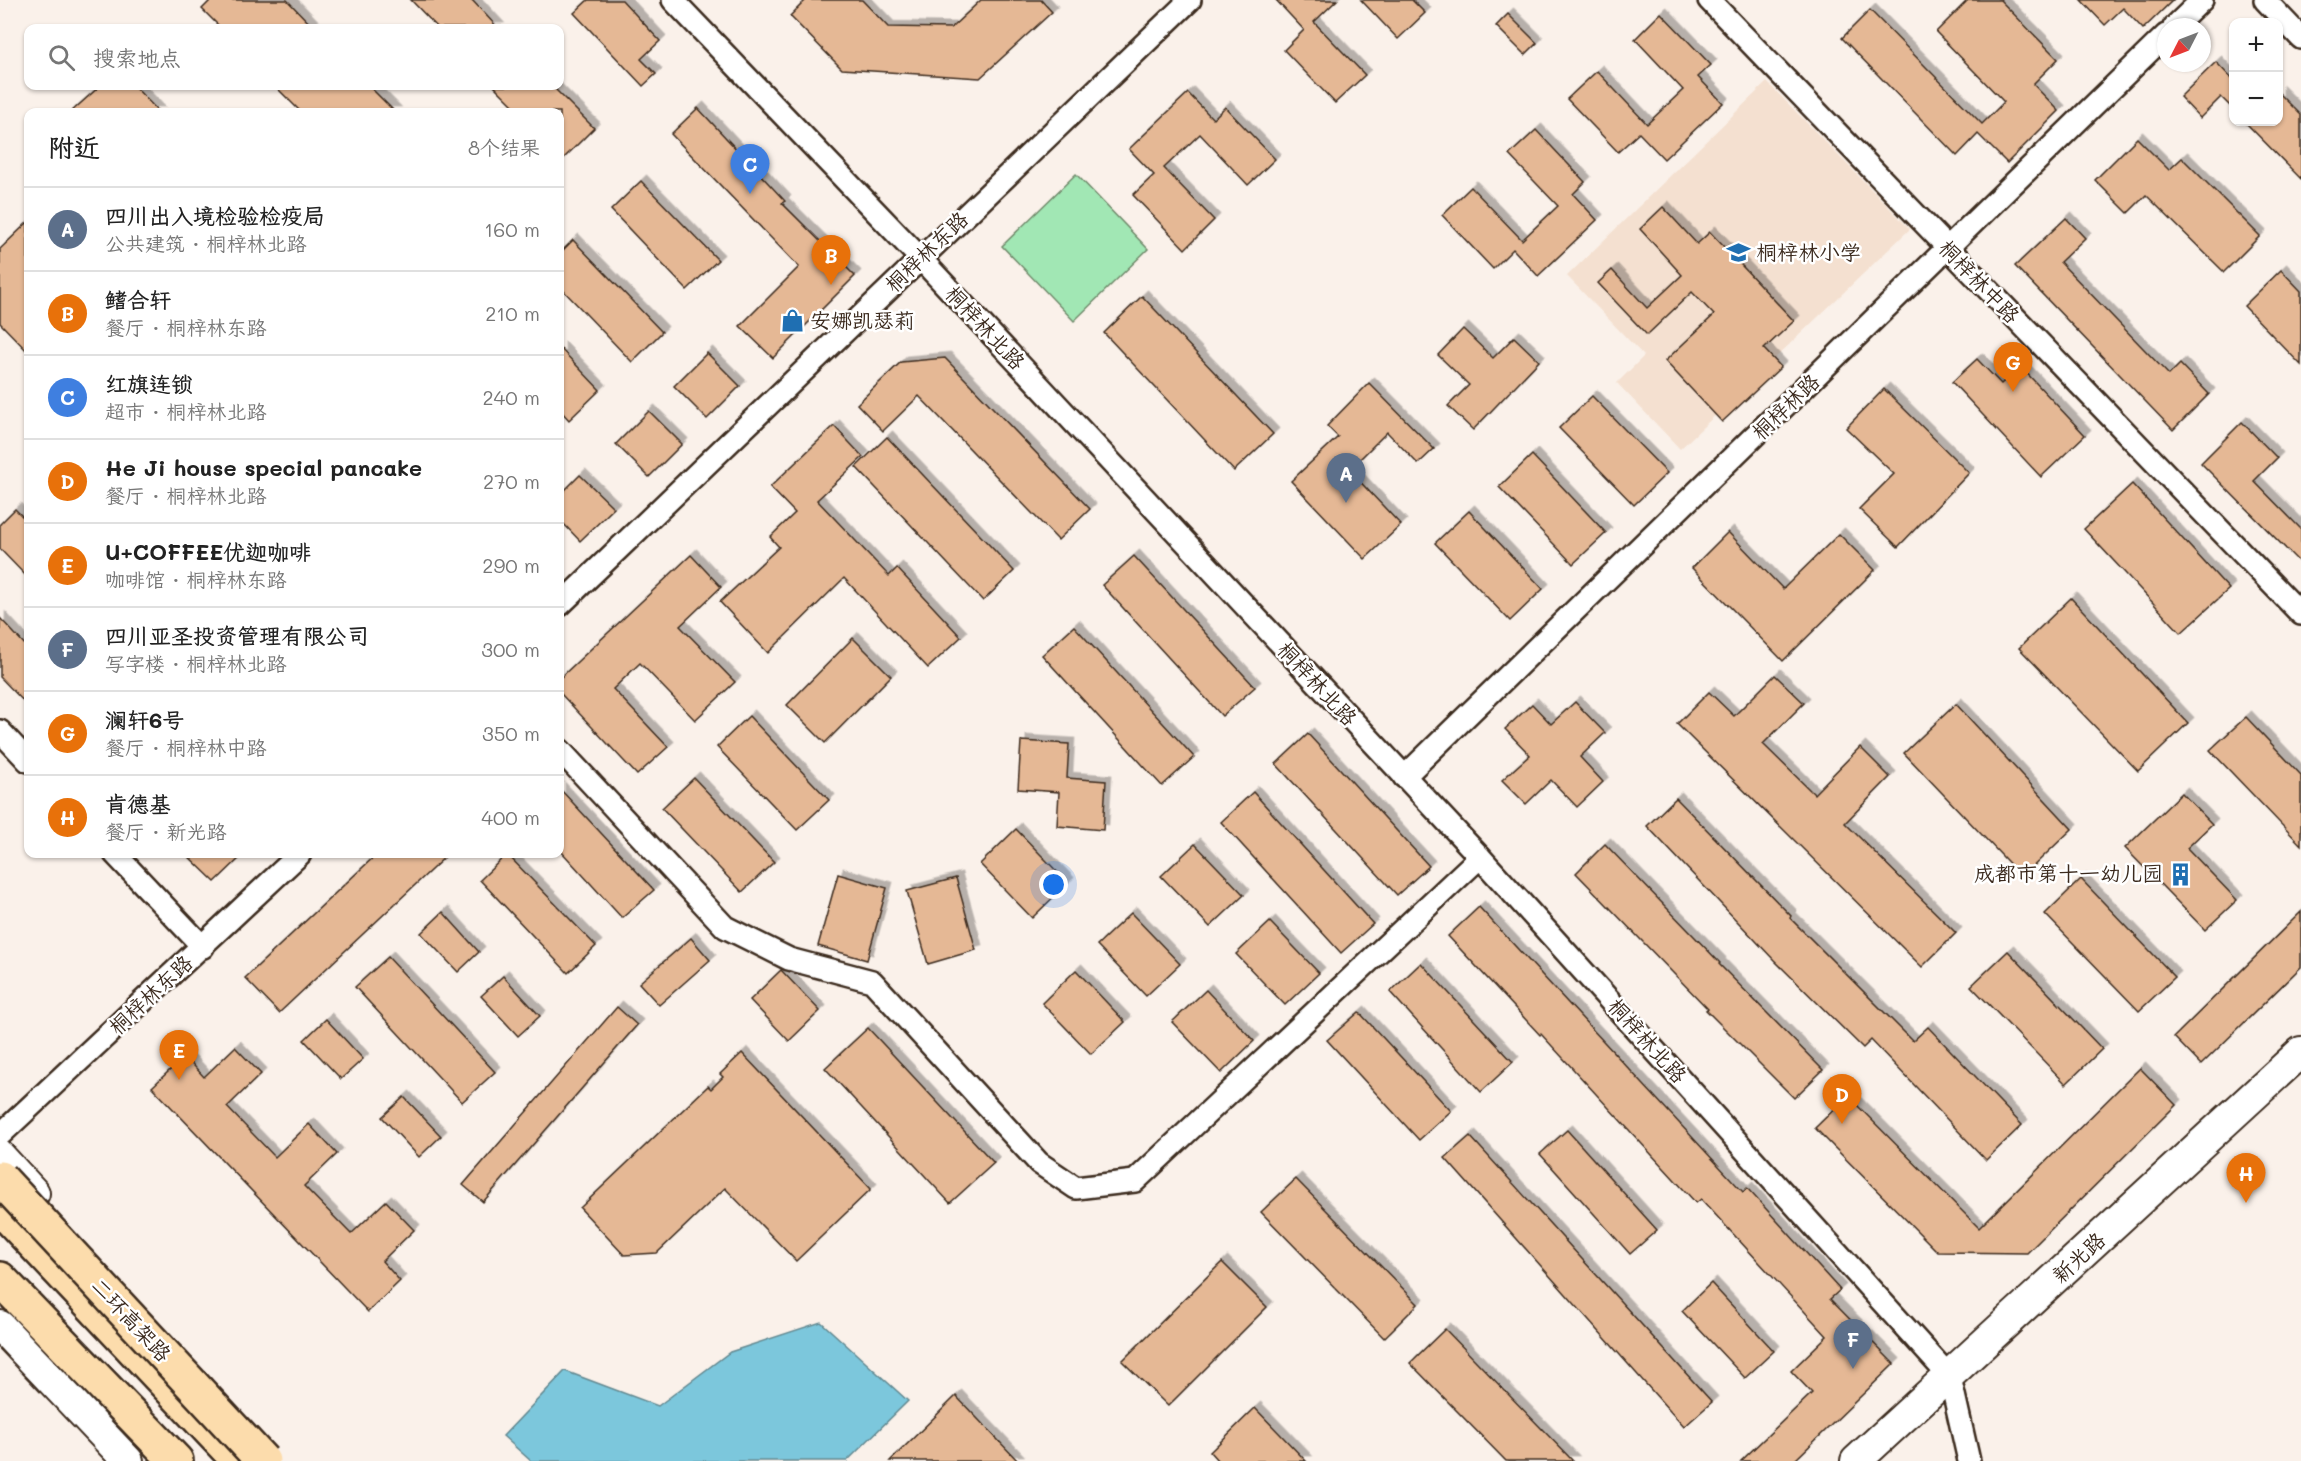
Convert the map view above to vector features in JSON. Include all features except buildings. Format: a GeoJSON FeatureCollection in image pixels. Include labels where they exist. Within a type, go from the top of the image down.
{"type":"FeatureCollection","features":[{"type":"Feature","properties":{"kind":"highway","name":"二环高架路"},"geometry":{"type":"LineString","coordinates":[[0,1178],[263,1461]]}},
{"type":"Feature","properties":{"kind":"highway"},"geometry":{"type":"LineString","coordinates":[[0,1208],[239,1461]]}},
{"type":"Feature","properties":{"kind":"highway"},"geometry":{"type":"LineString","coordinates":[[0,1237],[6,1286],[149,1461]]}},
{"type":"Feature","properties":{"kind":"highway"},"geometry":{"type":"LineString","coordinates":[[6,1286],[156,1461]]}},
{"type":"Feature","properties":{"kind":"highway"},"geometry":{"type":"LineString","coordinates":[[6,1286],[176,1461]]}},
{"type":"Feature","properties":{"kind":"highway"},"geometry":{"type":"LineString","coordinates":[[6,1286],[214,1461]]}},
{"type":"Feature","properties":{"kind":"main road","name":"新光路"},"geometry":{"type":"LineString","coordinates":[[1856,1461],[2298,1063]]}},
{"type":"Feature","properties":{"kind":"main road"},"geometry":{"type":"LineString","coordinates":[[0,1156],[279,1461]]}},
{"type":"Feature","properties":{"kind":"main road"},"geometry":{"type":"LineString","coordinates":[[0,1326],[128,1461]]}},
{"type":"Feature","properties":{"kind":"main road"},"geometry":{"type":"LineString","coordinates":[[206,1383],[253,1461]]}},
{"type":"Feature","properties":{"kind":"street","name":"桐梓林北路"},"geometry":{"type":"LineString","coordinates":[[673,0],[920,258],[1480,857],[1950,1377]]}},
{"type":"Feature","properties":{"kind":"street","name":"桐梓林东路"},"geometry":{"type":"LineString","coordinates":[[564,600],[1190,0]]}},
{"type":"Feature","properties":{"kind":"street","name":"桐梓林中路"},"geometry":{"type":"LineString","coordinates":[[1709,0],[2301,614]]}},
{"type":"Feature","properties":{"kind":"street"},"geometry":{"type":"LineString","coordinates":[[2183,18],[2202,0]]}},
{"type":"Feature","properties":{"kind":"street"},"geometry":{"type":"LineString","coordinates":[[2265,0],[2301,38]]}},
{"type":"Feature","properties":{"kind":"street","name":"桐梓林路"},"geometry":{"type":"LineString","coordinates":[[1404,777],[2157,44]]}},
{"type":"Feature","properties":{"kind":"street"},"geometry":{"type":"LineString","coordinates":[[0,731],[24,757]]}},
{"type":"Feature","properties":{"kind":"street"},"geometry":{"type":"LineString","coordinates":[[564,754],[725,927],[789,959],[872,981],[1039,1162],[1076,1188],[1135,1181],[1480,857]]}},
{"type":"Feature","properties":{"kind":"street"},"geometry":{"type":"LineString","coordinates":[[119,858],[203,947]]}},
{"type":"Feature","properties":{"kind":"street","name":"桐梓林东路"},"geometry":{"type":"LineString","coordinates":[[0,1135],[296,858]]}},
{"type":"Feature","properties":{"kind":"street"},"geometry":{"type":"LineString","coordinates":[[1950,1377],[1969,1461]]}},
{"type":"Feature","properties":{"kind":"shaded area","name":"桐梓林小学"},"geometry":{"type":"Polygon","coordinates":[[[1767,82],[1910,229],[1680,449],[1617,383],[1644,356],[1567,276],[1767,82]]]}},
{"type":"Feature","properties":{"kind":"green space"},"geometry":{"type":"Polygon","coordinates":[[[1076,174],[1148,249],[1074,321],[1002,246],[1076,174]]]}},
{"type":"Feature","properties":{"kind":"water"},"geometry":{"type":"Polygon","coordinates":[[[821,1322],[908,1401],[847,1461],[531,1461],[503,1436],[565,1371],[658,1406],[730,1352],[821,1322]]]}},
{"type":"Feature","properties":{"kind":"place","name":"红旗连锁"},"geometry":{"type":"Point","coordinates":[750,194]}},
{"type":"Feature","properties":{"kind":"place","name":"桐梓林小学"},"geometry":{"type":"Point","coordinates":[1738,253]}},
{"type":"Feature","properties":{"kind":"place","name":"鳍合轩"},"geometry":{"type":"Point","coordinates":[831,285]}},
{"type":"Feature","properties":{"kind":"place","name":"安娜凯瑟莉"},"geometry":{"type":"Point","coordinates":[792,321]}},
{"type":"Feature","properties":{"kind":"place","name":"澜轩6号"},"geometry":{"type":"Point","coordinates":[2013,392]}},
{"type":"Feature","properties":{"kind":"place","name":"四川出入境检验检疫局"},"geometry":{"type":"Point","coordinates":[1346,503]}},
{"type":"Feature","properties":{"kind":"place","name":"成都市第十一幼儿园"},"geometry":{"type":"Point","coordinates":[2181,874]}},
{"type":"Feature","properties":{"kind":"place","name":"U+COFFEE优迦咖啡"},"geometry":{"type":"Point","coordinates":[179,1080]}},
{"type":"Feature","properties":{"kind":"place","name":"He Ji house special pancake"},"geometry":{"type":"Point","coordinates":[1842,1124]}},
{"type":"Feature","properties":{"kind":"place","name":"肯德基"},"geometry":{"type":"Point","coordinates":[2246,1203]}},
{"type":"Feature","properties":{"kind":"place","name":"四川亚圣投资管理有限公司"},"geometry":{"type":"Point","coordinates":[1853,1369]}}]}
